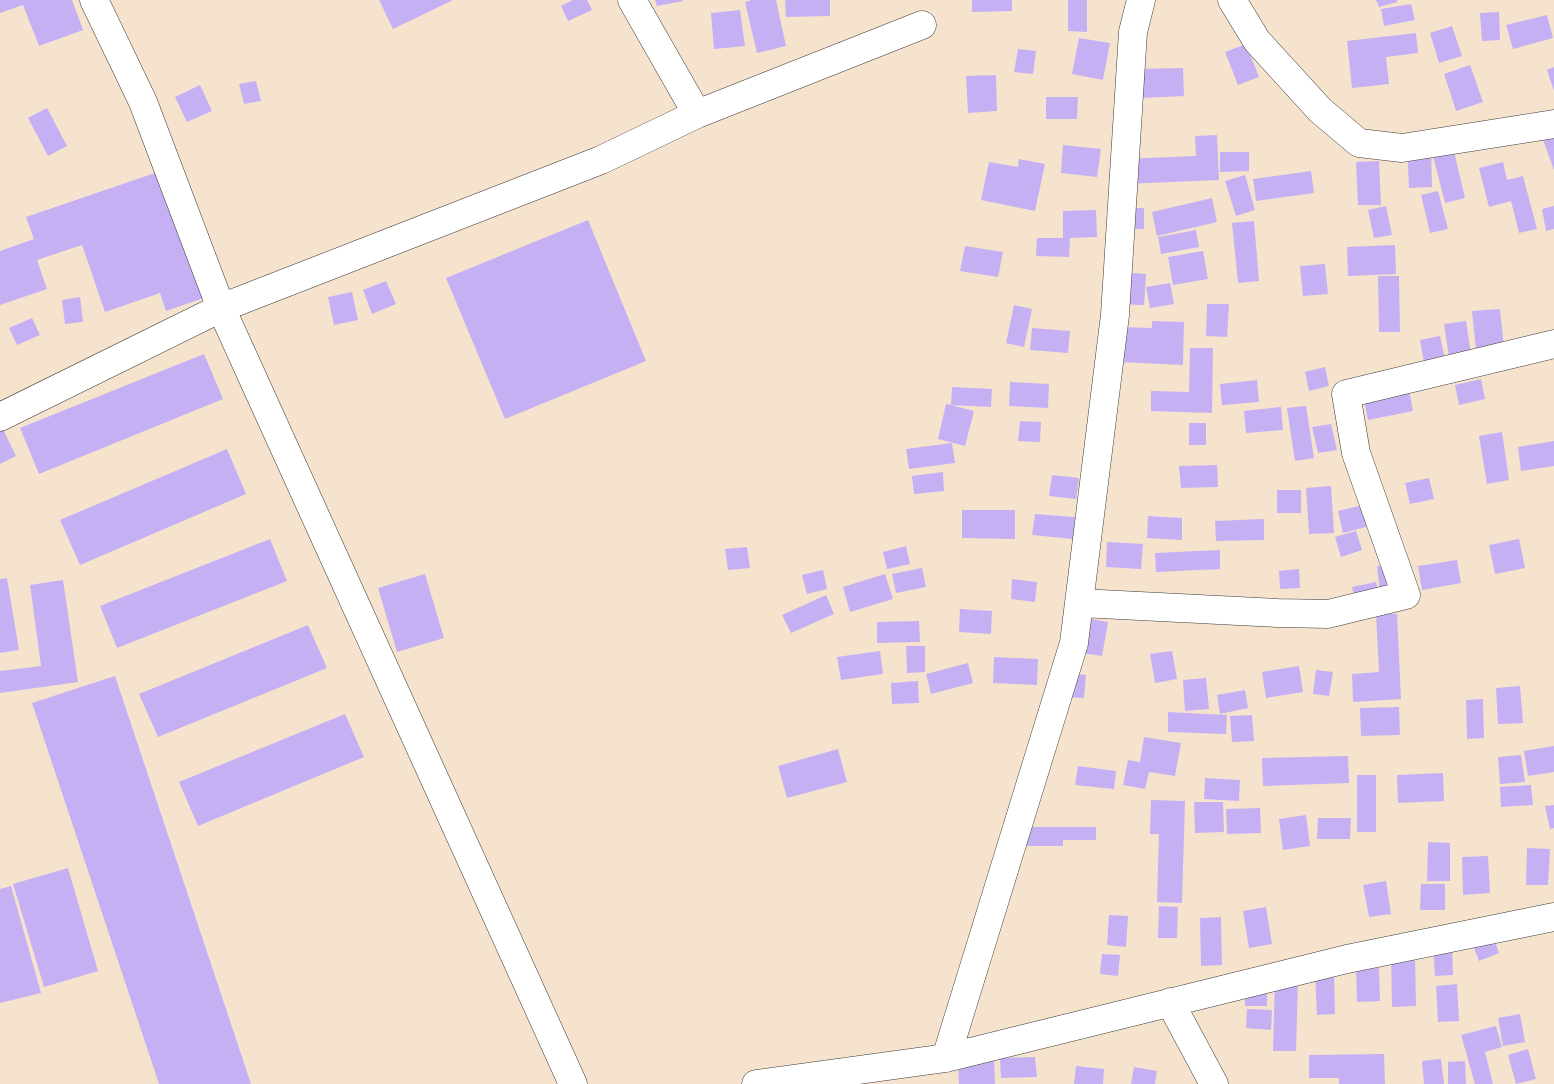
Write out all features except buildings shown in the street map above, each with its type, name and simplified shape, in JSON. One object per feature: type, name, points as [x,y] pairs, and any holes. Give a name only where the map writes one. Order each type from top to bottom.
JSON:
[{"type":"street","points":[[94,0],[143,102],[221,308],[573,1084]]},
{"type":"street","points":[[632,0],[697,114]]},
{"type":"street","points":[[946,1058],[1074,643],[1115,315],[1132,32],[1141,0]]},
{"type":"street","points":[[1232,0],[1257,40],[1320,110],[1358,143],[1402,148],[1554,124]]},
{"type":"street","points":[[0,416],[221,308],[601,160],[697,114],[922,25]]},
{"type":"street","points":[[1080,603],[1328,614],[1406,595],[1356,453],[1346,394],[1554,344]]},
{"type":"street","points":[[756,1084],[946,1058],[1347,959],[1554,917]]},
{"type":"street","points":[[1170,1002],[1214,1084]]}]
